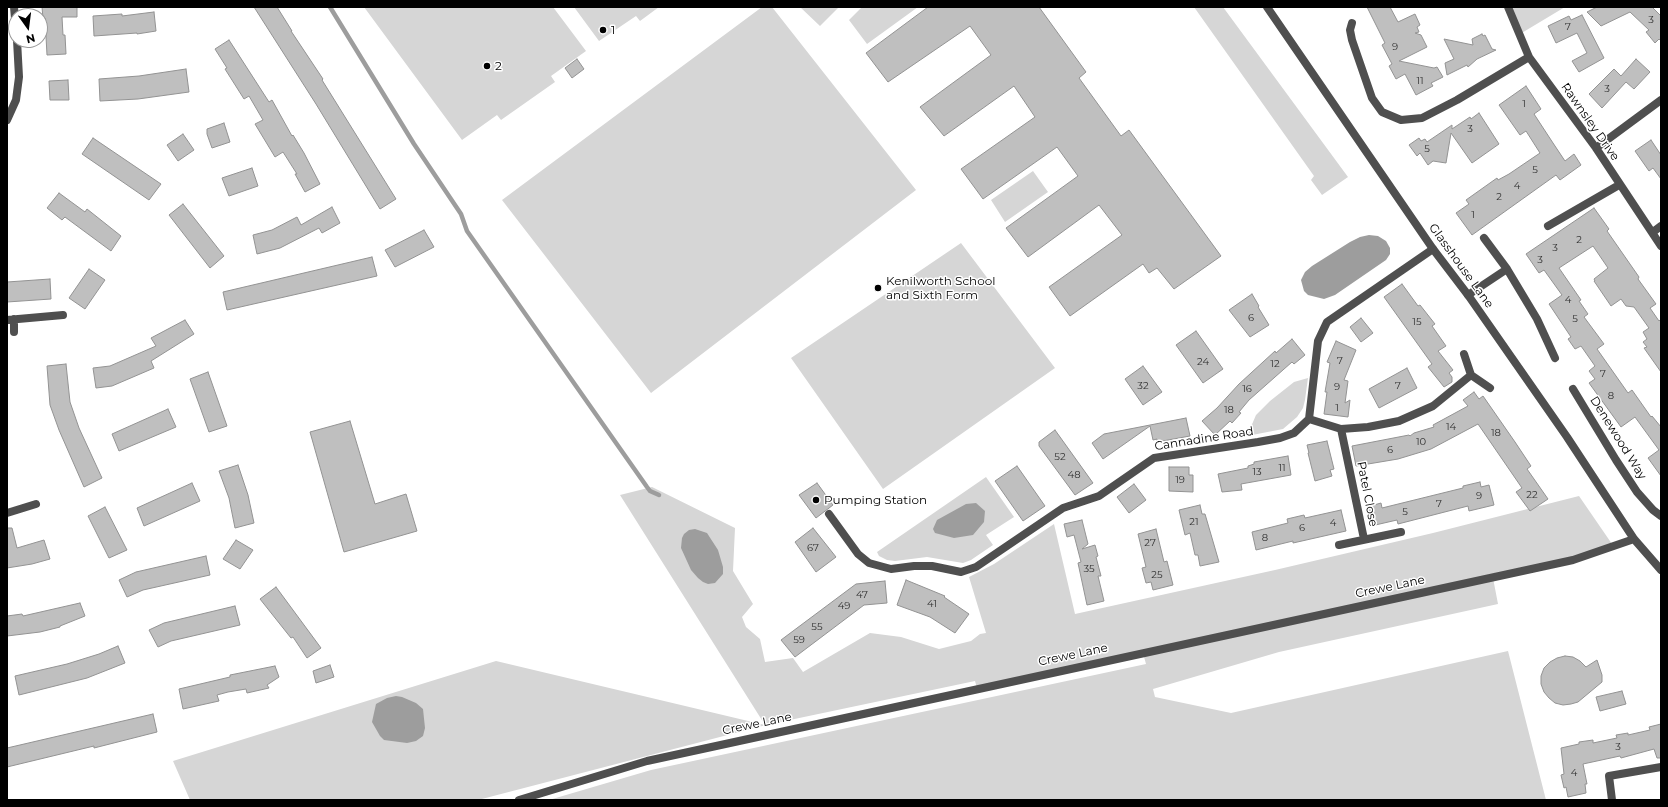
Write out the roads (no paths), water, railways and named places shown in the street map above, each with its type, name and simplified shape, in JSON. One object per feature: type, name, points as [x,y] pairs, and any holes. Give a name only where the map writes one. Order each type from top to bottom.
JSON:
[{"type":"street","name":"Glasshouse Lane","points":[[1267,7],[1433,249],[1468,295],[1567,437],[1634,539],[1661,570]]},
{"type":"street","name":"Rawnsley Drive","points":[[1508,7],[1529,56],[1596,148],[1619,185],[1653,232],[1661,246]]},
{"type":"street","points":[[1352,23],[1350,30],[1352,40],[1372,98],[1382,112],[1401,120],[1422,118],[1456,100],[1529,56]]},
{"type":"street","points":[[7,120],[16,100],[19,77],[17,48]]},
{"type":"street","points":[[1596,148],[1661,100]]},
{"type":"street","points":[[1548,226],[1619,185]]},
{"type":"street","points":[[1653,232],[1661,226]]},
{"type":"street","points":[[1484,238],[1507,269],[1537,319],[1555,358]]},
{"type":"street","points":[[1433,249],[1327,322],[1318,340],[1309,419],[1342,429],[1368,427],[1399,421],[1433,406],[1471,375]]},
{"type":"street","points":[[1468,295],[1507,269]]},
{"type":"street","points":[[14,332],[10,319],[63,315]]},
{"type":"street","points":[[1464,354],[1471,375],[1490,388]]},
{"type":"street","name":"Denewood Way","points":[[1573,388],[1629,479],[1650,506],[1661,516]]},
{"type":"street","name":"Cannadine Road","points":[[830,514],[858,554],[869,563],[891,569],[914,566],[932,566],[961,572],[976,567],[1063,508],[1100,496],[1154,458],[1280,438],[1294,433],[1309,419]]},
{"type":"street","name":"Patel Close","points":[[1339,545],[1364,539],[1342,429]]},
{"type":"street","points":[[7,513],[36,504]]},
{"type":"street","points":[[1364,539],[1401,532]]},
{"type":"street","name":"Crewe Lane","points":[[519,800],[648,761],[1572,560],[1634,539]]},
{"type":"street","points":[[1612,800],[1609,776],[1661,767]]},
{"type":"waterway","points":[[330,7],[414,144],[461,214],[467,231],[647,487],[650,491],[659,495]]},
{"type":"place","name":"1","points":[[603,30]]},
{"type":"place","name":"2","points":[[487,66]]},
{"type":"place","name":"Kenilworth School and Sixth Form","points":[[878,288]]},
{"type":"place","name":"Pumping Station","points":[[816,500]]}]
